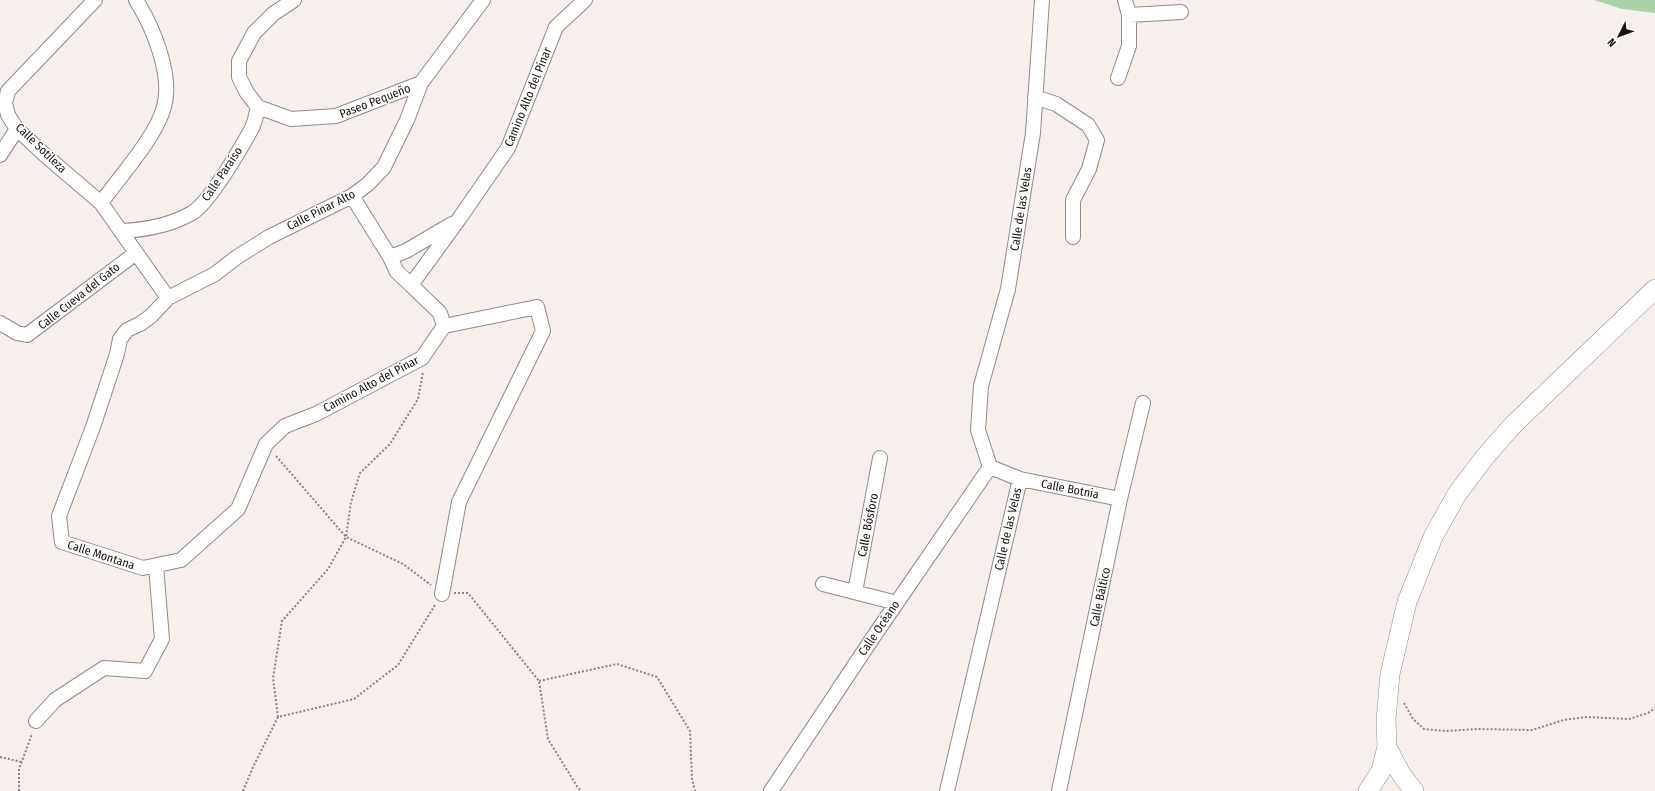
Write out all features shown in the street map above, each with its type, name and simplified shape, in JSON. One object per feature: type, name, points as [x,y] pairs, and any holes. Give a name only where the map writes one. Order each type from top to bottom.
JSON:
[{"type":"main road","points":[[1368,791],[1381,771],[1387,747],[1386,720],[1390,674],[1407,602],[1433,537],[1457,494],[1484,458],[1513,425],[1655,289]]},
{"type":"main road","points":[[1387,747],[1401,774],[1414,791]]},
{"type":"street","name":"Calle Sotileza","points":[[95,0],[8,91],[5,103],[8,115],[17,129],[101,203],[168,298]]},
{"type":"street","points":[[101,203],[153,133],[165,106],[167,75],[159,48],[136,0]]},
{"type":"street","points":[[273,14],[279,0]]},
{"type":"street","points":[[258,108],[247,93],[239,77],[239,60],[254,33],[273,14],[294,0]]},
{"type":"street","name":"Calle Pinar Alto","points":[[168,298],[215,274],[237,257],[269,237],[352,196],[368,184],[384,167],[407,120],[421,83],[483,0]]},
{"type":"street","name":"Camino Alto del Pinar","points":[[411,285],[508,148],[556,27],[585,0]]},
{"type":"street","name":"Calle de las Velas","points":[[947,791],[1020,479],[990,467],[978,430],[981,386],[1008,289],[1033,133],[1042,0]]},
{"type":"street","points":[[1118,78],[1129,46],[1129,15],[1125,0]]},
{"type":"street","points":[[1129,15],[1181,12]]},
{"type":"street","name":"Paseo Pequeño","points":[[258,108],[291,119],[336,116],[421,83]]},
{"type":"street","points":[[1035,97],[1056,104],[1088,125],[1097,140],[1089,169],[1073,200],[1073,237]]},
{"type":"street","name":"Calle Paraíso","points":[[121,231],[145,230],[174,222],[193,212],[210,195],[227,169],[252,127],[258,108]]},
{"type":"street","points":[[0,155],[17,129]]},
{"type":"street","points":[[352,196],[390,257],[397,272],[440,313],[444,326],[537,307],[543,331],[459,502],[442,594]]},
{"type":"street","points":[[390,257],[406,251],[459,219]]},
{"type":"street","name":"Calle Cueva del Gato","points":[[0,322],[17,333],[27,335],[136,253]]},
{"type":"street","name":"Calle Montana","points":[[156,566],[143,568],[62,542],[59,516],[93,428],[117,354],[120,339],[127,330],[140,324],[151,316],[168,298]]},
{"type":"street","name":"Camino Alto del Pinar","points":[[156,566],[181,560],[238,509],[266,444],[285,426],[316,414],[422,358],[444,326]]},
{"type":"street","name":"Calle Báltico","points":[[1059,791],[1120,499],[1143,403]]},
{"type":"street","name":"Calle Bósforo","points":[[855,592],[880,458]]},
{"type":"street","name":"Calle Océano","points":[[771,791],[896,603],[990,467]]},
{"type":"street","name":"Calle Botnia","points":[[1020,479],[1120,499]]},
{"type":"street","points":[[36,721],[55,700],[104,668],[145,670],[162,639],[156,566]]},
{"type":"street","points":[[822,584],[896,603]]},
{"type":"path","points":[[244,791],[253,767],[278,717],[273,678],[282,621],[328,569],[346,537],[351,502],[360,473],[390,444],[418,399],[422,374],[425,367]]},
{"type":"path","points":[[278,717],[354,699],[398,665],[442,594]]},
{"type":"path","points":[[539,681],[617,664],[657,677],[690,731],[692,779],[695,791]]},
{"type":"path","points":[[1389,684],[1398,693],[1413,719],[1424,729],[1445,731],[1477,729],[1532,730],[1564,720],[1586,717],[1629,719],[1648,713],[1655,708]]},
{"type":"path","points":[[19,791],[19,769],[36,721]]},
{"type":"path","points":[[0,757],[22,762]]},
{"type":"green space","points":[[1594,0],[1655,0],[1655,13],[1622,9]]}]
